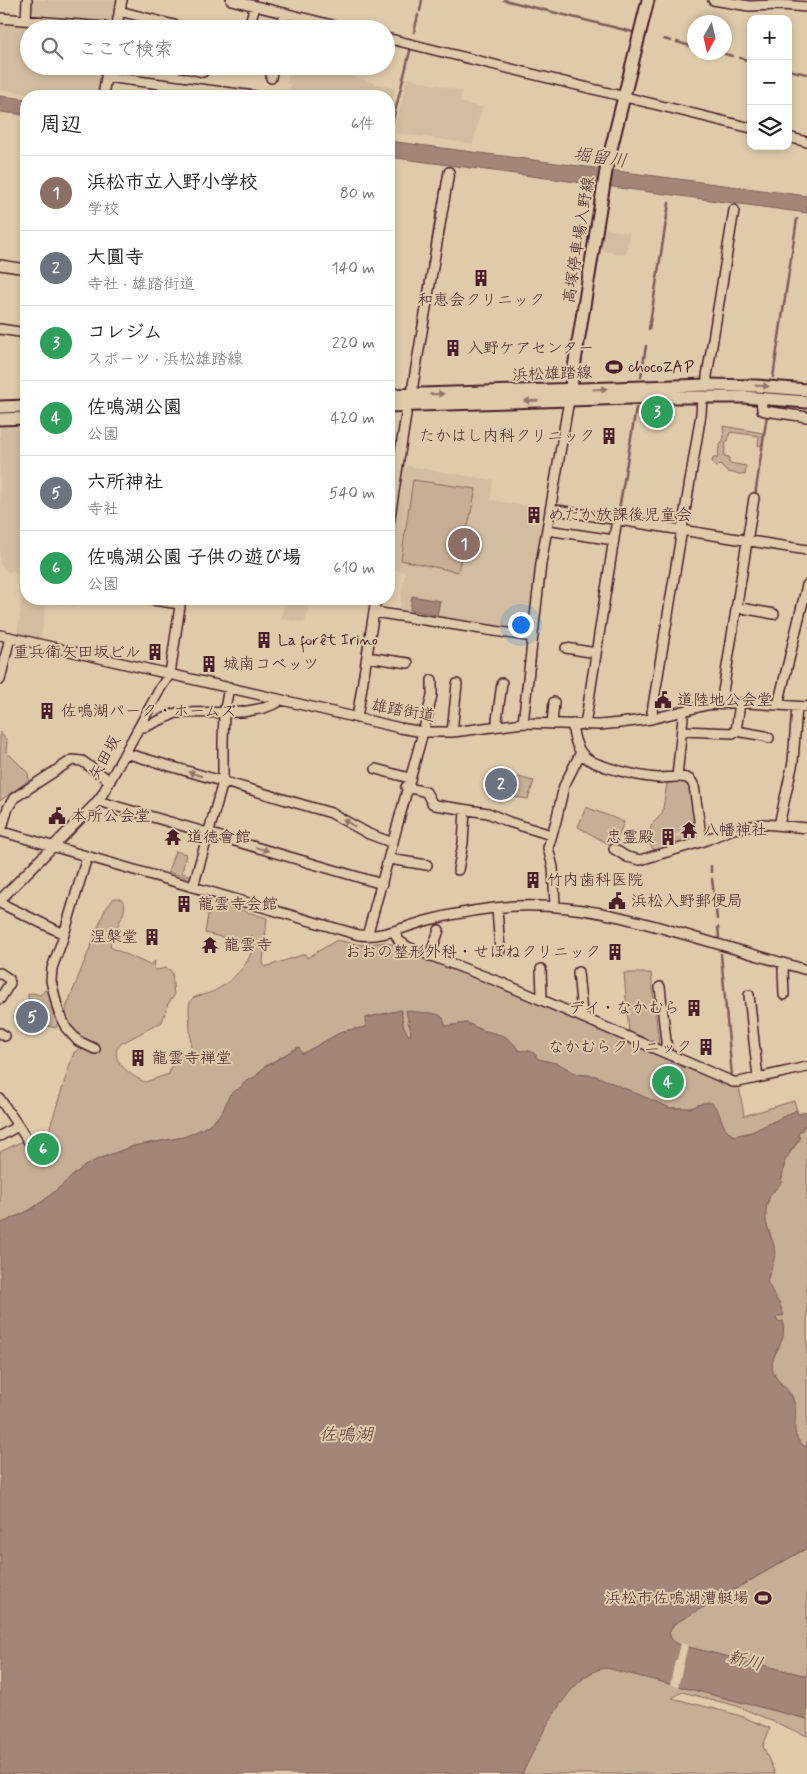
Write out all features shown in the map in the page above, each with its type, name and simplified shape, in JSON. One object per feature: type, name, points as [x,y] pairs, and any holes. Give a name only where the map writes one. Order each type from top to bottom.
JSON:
[{"type":"main road","name":"高塚停車場入野線","points":[[570,395],[607,165],[648,0]]},
{"type":"main road","name":"浜松雄踏線","points":[[395,406],[708,385],[762,386],[807,390]]},
{"type":"main road","name":"浜松雄踏線","points":[[395,395],[761,398],[807,402]]},
{"type":"main road","points":[[0,407],[20,406]]},
{"type":"main road","points":[[0,419],[20,418]]},
{"type":"street","points":[[0,18],[26,20],[27,0]]},
{"type":"street","points":[[118,20],[122,0]]},
{"type":"street","points":[[231,0],[285,13],[304,20]]},
{"type":"street","points":[[713,0],[749,6],[782,4],[807,7]]},
{"type":"street","points":[[250,20],[254,6]]},
{"type":"street","points":[[119,12],[152,20]]},
{"type":"street","points":[[283,20],[285,13]]},
{"type":"street","points":[[395,40],[747,127]]},
{"type":"street","points":[[200,89],[203,75]]},
{"type":"street","points":[[104,90],[106,77],[214,90]]},
{"type":"street","points":[[792,138],[807,142]]},
{"type":"street","points":[[413,395],[413,385],[449,172]]},
{"type":"street","points":[[708,385],[707,376],[734,210]]},
{"type":"street","points":[[0,265],[20,268]]},
{"type":"street","points":[[0,329],[20,332]]},
{"type":"street","points":[[523,723],[539,577],[570,395]]},
{"type":"street","points":[[654,718],[652,712],[702,397]]},
{"type":"street","points":[[761,398],[762,410],[807,417]]},
{"type":"street","points":[[395,479],[406,405]]},
{"type":"street","points":[[720,704],[754,498]]},
{"type":"street","points":[[550,509],[807,550]]},
{"type":"street","points":[[585,725],[617,520]]},
{"type":"street","points":[[547,530],[614,540]]},
{"type":"street","points":[[778,705],[803,616],[807,585]]},
{"type":"street","points":[[170,674],[180,605]]},
{"type":"street","points":[[357,718],[375,605]]},
{"type":"street","points":[[736,607],[774,614]]},
{"type":"street","points":[[374,612],[533,637]]},
{"type":"street","name":"雄踏街道","points":[[0,635],[422,732],[452,732],[523,723],[620,724],[720,704],[740,703],[807,708]]},
{"type":"street","points":[[0,680],[10,637]]},
{"type":"street","points":[[566,648],[596,652]]},
{"type":"street","points":[[367,657],[408,663]]},
{"type":"street","name":"矢田坂","points":[[0,901],[98,801],[170,674]]},
{"type":"street","points":[[367,936],[394,843],[408,782],[432,696],[432,680]]},
{"type":"street","points":[[498,726],[497,720],[502,683]]},
{"type":"street","points":[[452,732],[457,684]]},
{"type":"street","points":[[193,887],[223,782],[224,714],[229,687]]},
{"type":"street","points":[[140,724],[145,727],[176,713],[224,714],[264,708],[277,703],[278,699]]},
{"type":"street","points":[[552,724],[554,702]]},
{"type":"street","points":[[736,731],[740,703]]},
{"type":"street","points":[[780,825],[793,762],[797,707]]},
{"type":"street","points":[[677,777],[684,717],[682,711]]},
{"type":"street","points":[[572,724],[572,732],[581,752],[587,759],[624,772],[658,778],[688,778],[692,781],[702,841]]},
{"type":"street","points":[[682,730],[719,733],[733,733],[736,731],[769,738]]},
{"type":"street","points":[[555,906],[553,867],[548,853],[551,835],[564,786],[581,752]]},
{"type":"street","points":[[125,753],[335,815],[369,834],[394,843]]},
{"type":"street","points":[[110,781],[82,761],[72,760],[14,798],[8,808],[0,831],[352,934],[367,936],[394,931],[440,917],[497,908],[555,906],[592,910],[618,916],[807,970]]},
{"type":"street","points":[[376,769],[408,782],[426,792],[435,805],[488,813],[509,822],[551,835]]},
{"type":"street","points":[[98,801],[382,884]]},
{"type":"street","points":[[458,870],[465,810]]},
{"type":"street","points":[[614,849],[627,857],[640,860],[733,830],[764,824],[807,828]]},
{"type":"street","points":[[88,856],[52,968],[52,988],[58,1010],[66,1028],[78,1041],[94,1049]]},
{"type":"street","points":[[389,859],[427,865]]},
{"type":"street","points":[[0,901],[64,934]]},
{"type":"street","points":[[497,908],[500,951]]},
{"type":"street","points":[[430,956],[439,930]]},
{"type":"street","points":[[394,931],[399,942],[403,945],[541,999],[733,1082],[807,1067]]},
{"type":"street","points":[[784,995],[783,970],[785,964]]},
{"type":"street","points":[[541,969],[541,999]]},
{"type":"street","points":[[578,972],[581,1016]]},
{"type":"street","points":[[0,973],[9,979],[10,983],[0,999]]},
{"type":"street","points":[[660,986],[666,1053]]},
{"type":"street","points":[[749,995],[758,1078]]},
{"type":"street","points":[[0,1099],[29,1142]]},
{"type":"street","points":[[0,1136],[18,1126]]},
{"type":"shaded area","points":[[31,0],[119,0],[115,20],[66,20],[30,17]]},
{"type":"shaded area","points":[[0,20],[20,22],[20,75],[104,75],[101,90],[20,90],[20,92],[0,90]]},
{"type":"shaded area","points":[[288,75],[347,75],[395,89],[289,90],[290,84],[287,84]]},
{"type":"shaded area","points":[[407,78],[462,91],[460,102],[482,107],[473,144],[395,133]]},
{"type":"shaded area","points":[[602,228],[630,233],[626,255],[598,250]]},
{"type":"shaded area","points":[[20,426],[20,578],[13,570],[9,573],[0,564],[0,427]]},
{"type":"shaded area","points":[[723,426],[763,433],[760,446],[758,445],[759,436],[730,432],[728,441],[726,441],[724,456],[729,457],[729,463],[746,466],[745,475],[728,472],[720,464],[717,467],[712,463],[713,458],[718,458],[719,447],[724,438]]},
{"type":"shaded area","points":[[400,465],[493,480],[490,500],[543,508],[540,523],[543,524],[534,577],[528,634],[399,613],[405,572],[395,570],[395,498]]},
{"type":"shaded area","points":[[413,480],[476,489],[458,572],[401,560]]},
{"type":"shaded area","points":[[21,605],[46,605],[41,640],[17,634]]},
{"type":"shaded area","points":[[284,605],[308,605],[305,622],[281,619]]},
{"type":"shaded area","points":[[0,732],[7,741],[6,751],[28,773],[29,780],[0,801]]},
{"type":"shaded area","points":[[515,777],[534,781],[528,799],[514,797]]},
{"type":"shaded area","points":[[677,780],[690,782],[697,838],[695,841],[660,852],[653,849],[650,845],[650,831],[652,824],[662,814],[667,784]]},
{"type":"shaded area","points":[[586,807],[624,822],[614,847],[578,827]]},
{"type":"shaded area","points":[[175,851],[186,854],[182,873],[191,876],[191,879],[168,872]]},
{"type":"shaded area","points":[[114,898],[120,899],[124,902],[125,906],[112,937],[110,947],[150,965],[155,961],[154,969],[166,968],[172,973],[174,996],[168,1004],[162,1022],[122,1043],[117,1048],[116,1054],[122,1066],[133,1076],[145,1082],[169,1074],[173,1059],[191,1050],[189,1009],[192,999],[212,992],[227,983],[242,969],[251,952],[253,944],[252,935],[241,942],[205,933],[209,908],[214,909],[217,903],[267,918],[263,963],[265,967],[305,954],[307,958],[337,940],[361,945],[385,942],[501,985],[739,1086],[744,1116],[794,1101],[797,1110],[752,1132],[734,1136],[725,1127],[716,1108],[708,1102],[690,1108],[670,1108],[596,1076],[577,1074],[559,1064],[538,1059],[534,1053],[519,1051],[514,1044],[467,1023],[446,1026],[421,1013],[413,1013],[407,1021],[411,1029],[411,1035],[408,1035],[403,1025],[401,1010],[365,1018],[366,1027],[343,1031],[302,1054],[298,1047],[264,1067],[255,1077],[246,1081],[240,1088],[230,1094],[223,1111],[214,1121],[202,1129],[184,1137],[133,1146],[98,1159],[83,1167],[30,1210],[0,1224],[0,1152],[25,1140],[26,1143],[47,1137],[56,1138],[50,1132],[50,1127],[72,1058],[74,1053],[81,1047],[67,1020],[66,1008],[105,910]]},
{"type":"shaded area","points":[[624,973],[651,973],[659,1045],[629,1032]]},
{"type":"shaded area","points":[[45,990],[49,992],[58,1022],[56,1028],[39,1024],[39,1011],[29,1003],[28,994],[40,995]]},
{"type":"shaded area","points":[[807,1126],[807,1447],[797,1438],[795,1432],[793,1398],[775,1376],[772,1366],[783,1331],[783,1321],[778,1322],[776,1318],[783,1316],[767,1282],[774,1246],[765,1213],[770,1195],[781,1183],[785,1160],[800,1139],[798,1135],[802,1127]]},
{"type":"shaded area","name":"浜松市佐鳴湖漕艇場","points":[[807,1548],[807,1676],[680,1645],[672,1641],[669,1633],[674,1624]]},
{"type":"shaded area","points":[[599,1668],[607,1668],[807,1719],[807,1736],[737,1706],[682,1692],[672,1698],[738,1715],[770,1728],[763,1746],[775,1774],[522,1774],[553,1714],[563,1700],[586,1676]]},
{"type":"water","points":[[0,96],[20,98],[20,114],[0,112]]},
{"type":"water","points":[[395,142],[807,196],[807,213],[395,158]]},
{"type":"water","points":[[412,596],[440,601],[437,615],[410,610]]},
{"type":"water","name":"佐鳴湖","points":[[401,1010],[403,1025],[408,1035],[411,1035],[411,1032],[406,1010],[436,1014],[443,1018],[446,1026],[467,1023],[479,1029],[505,1036],[519,1051],[530,1051],[538,1059],[559,1064],[577,1074],[596,1076],[670,1108],[690,1108],[703,1103],[712,1103],[723,1125],[734,1136],[752,1132],[797,1110],[798,1114],[807,1111],[807,1126],[802,1127],[803,1130],[798,1135],[800,1138],[785,1160],[781,1183],[770,1195],[766,1205],[766,1222],[774,1246],[775,1256],[767,1282],[784,1315],[776,1318],[778,1322],[783,1321],[783,1337],[773,1358],[773,1372],[775,1377],[791,1395],[796,1412],[796,1434],[801,1444],[807,1447],[807,1548],[674,1624],[669,1633],[672,1640],[680,1645],[807,1676],[807,1719],[607,1668],[593,1672],[580,1681],[568,1695],[556,1710],[522,1774],[0,1774],[0,1224],[30,1210],[83,1167],[98,1159],[134,1146],[184,1137],[202,1129],[214,1121],[223,1111],[230,1094],[240,1088],[246,1081],[255,1077],[264,1067],[299,1047],[302,1054],[343,1031],[366,1027],[365,1018]]},
{"type":"pier","points":[[681,1643],[688,1645],[678,1687],[670,1685]]},
{"type":"waterway","points":[[420,11],[422,0]]},
{"type":"waterway","points":[[504,0],[633,32]]},
{"type":"waterway","points":[[414,32],[418,15]]},
{"type":"waterway","points":[[664,39],[671,41]]},
{"type":"waterway","points":[[677,42],[687,45]]},
{"type":"waterway","points":[[395,112],[411,47]]},
{"type":"waterway","points":[[740,58],[747,60]]},
{"type":"waterway","points":[[792,71],[807,74]]},
{"type":"waterway","points":[[439,203],[444,173]]},
{"type":"waterway","points":[[649,329],[669,203]]},
{"type":"waterway","points":[[431,250],[437,210]]},
{"type":"waterway","points":[[773,377],[797,219]]},
{"type":"waterway","points":[[428,265],[430,256]]},
{"type":"waterway","points":[[424,291],[427,275]]},
{"type":"waterway","points":[[421,310],[422,301]]},
{"type":"waterway","points":[[418,328],[419,319]]},
{"type":"waterway","points":[[641,377],[646,346]]},
{"type":"waterway","points":[[618,516],[636,408]]},
{"type":"waterway","points":[[755,496],[767,415]]},
{"type":"waterway","points":[[711,866],[711,872]]},
{"type":"waterway","points":[[712,879],[717,919]]},
{"type":"waterway","points":[[718,927],[719,937]]},
{"type":"waterway","points":[[721,954],[732,1076]]},
{"type":"place","name":"和恵会クリニック","points":[[481,278]]},
{"type":"place","name":"入野ケアセンター","points":[[453,348]]},
{"type":"place","name":"chocoZAP","points":[[614,367]]},
{"type":"place","name":"コレジム","points":[[657,412]]},
{"type":"place","name":"たかはし内科クリニック","points":[[609,436]]},
{"type":"place","name":"めだか放課後児童会","points":[[534,515]]},
{"type":"place","name":"浜松市立入野小学校","points":[[464,544]]},
{"type":"place","name":"La forêt Irino","points":[[264,640]]},
{"type":"place","name":"重兵衛矢田坂ビル","points":[[155,652]]},
{"type":"place","name":"城南コベッツ","points":[[209,664]]},
{"type":"place","name":"道陸地公会堂","points":[[663,700]]},
{"type":"place","name":"佐鳴湖パーク・ホームズ","points":[[47,711]]},
{"type":"place","name":"大圓寺","points":[[501,784]]},
{"type":"place","name":"本所公会堂","points":[[57,816]]},
{"type":"place","name":"八幡神社","points":[[689,830]]},
{"type":"place","name":"道徳會館","points":[[173,837]]},
{"type":"place","name":"忠霊殿","points":[[668,837]]},
{"type":"place","name":"竹内歯科医院","points":[[533,880]]},
{"type":"place","name":"浜松入野郵便局","points":[[617,901]]},
{"type":"place","name":"龍雲寺会館","points":[[184,904]]},
{"type":"place","name":"涅槃堂","points":[[152,937]]},
{"type":"place","name":"龍雲寺","points":[[210,945]]},
{"type":"place","name":"おおの整形外科・せぼねクリニック","points":[[615,952]]},
{"type":"place","name":"デイ・なかむら","points":[[694,1008]]},
{"type":"place","name":"六所神社","points":[[32,1017]]},
{"type":"place","name":"なかむらクリニック","points":[[706,1047]]},
{"type":"place","name":"龍雲寺禅堂","points":[[138,1058]]},
{"type":"place","name":"佐鳴湖公園","points":[[668,1082]]},
{"type":"place","name":"佐鳴湖公園 子供の遊び場","points":[[43,1149]]},
{"type":"place","name":"浜松市佐鳴湖漕艇場","points":[[763,1598]]},
{"type":"water label","name":"堀留川","points":[[600,158]]},
{"type":"water label","name":"新川","points":[[745,1661]]}]
